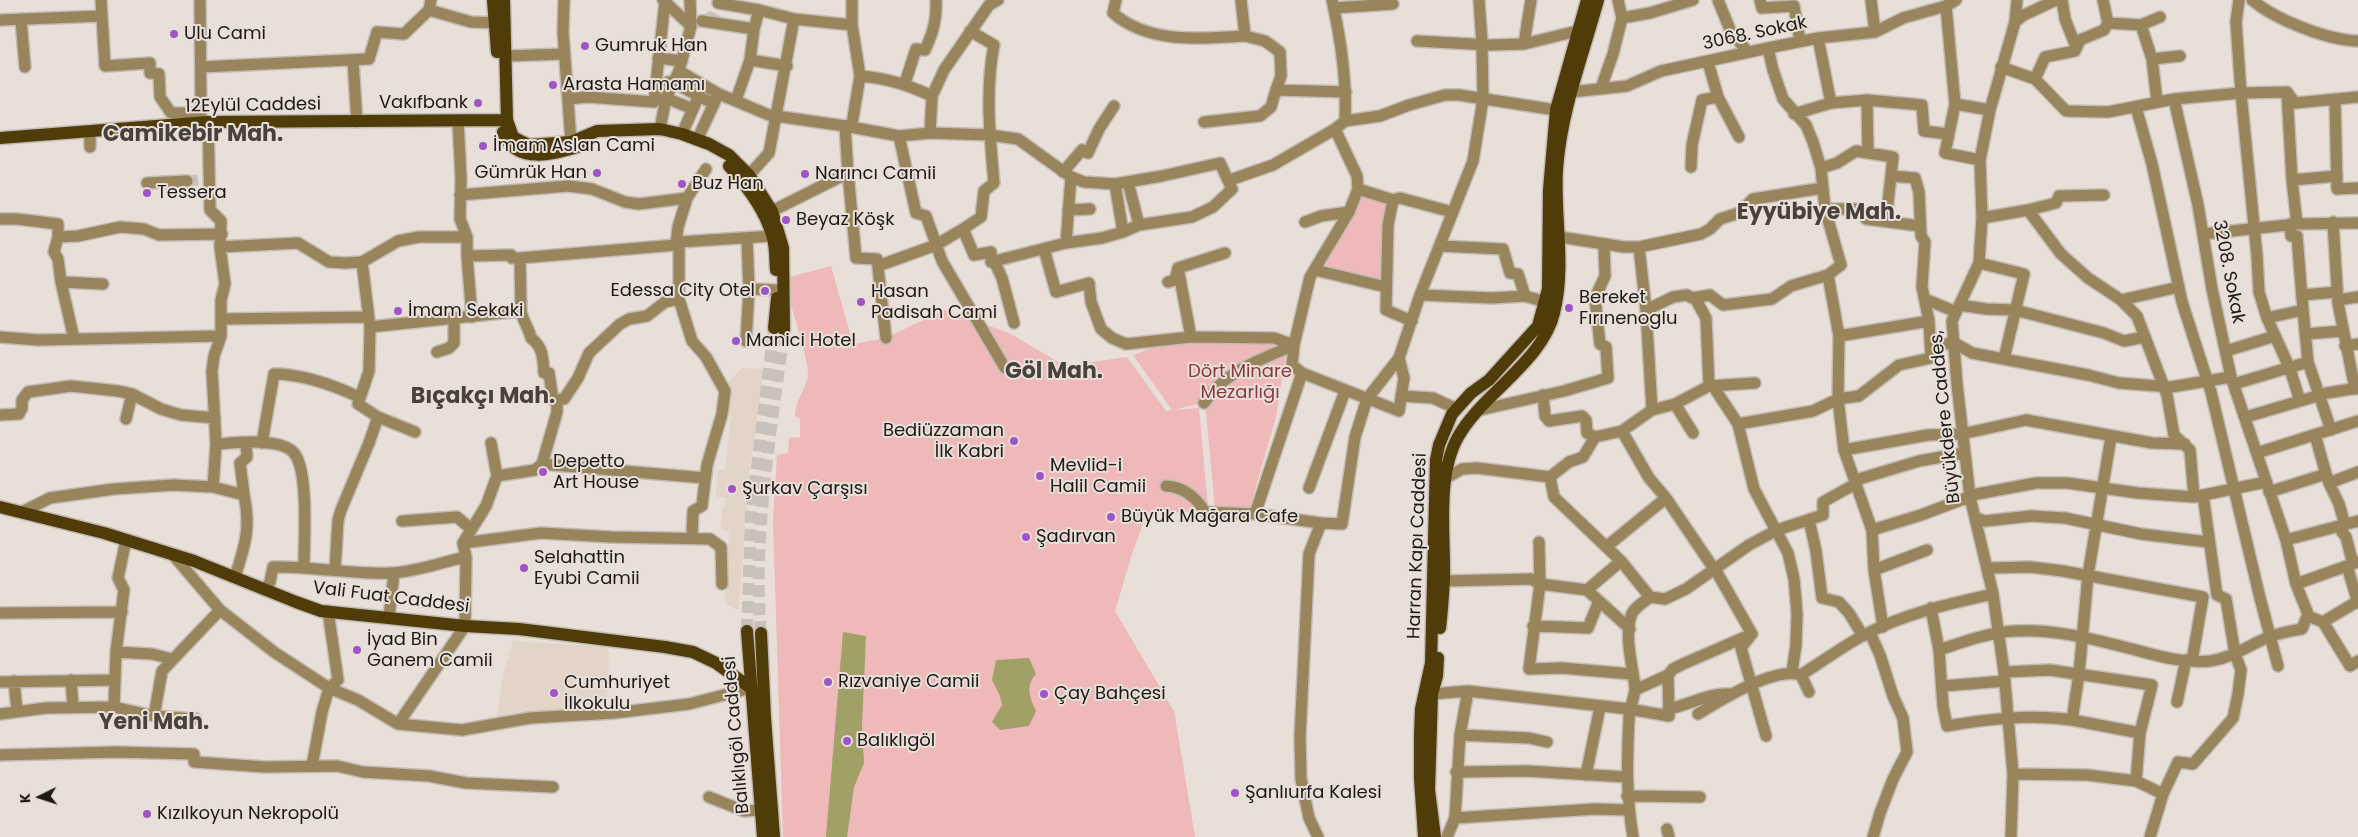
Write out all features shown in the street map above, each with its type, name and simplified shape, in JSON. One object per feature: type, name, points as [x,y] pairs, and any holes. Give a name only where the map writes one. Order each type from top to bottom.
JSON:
[{"type":"main road","points":[[493,0],[500,22],[506,56],[504,120],[503,133],[512,148],[528,155],[560,153],[599,139],[653,136],[674,138],[698,147],[724,161],[742,180],[762,213],[772,236],[778,290],[779,329],[783,248],[772,211],[749,175],[729,156],[682,134],[660,129],[597,131],[571,142],[524,144],[510,132],[504,120],[500,22],[504,0]]},
{"type":"main road","name":"Harran Kapı Caddesi","points":[[1424,837],[1420,778],[1420,735],[1421,709],[1431,663],[1436,460],[1439,445],[1452,414],[1471,393],[1489,380],[1538,326],[1546,302],[1549,265],[1548,190],[1556,110],[1587,0]]},
{"type":"main road","name":"Harran Kapı Caddesi","points":[[1435,837],[1429,790],[1432,694],[1437,676],[1444,581],[1446,478],[1450,456],[1458,436],[1525,363],[1543,338],[1554,314],[1559,276],[1560,237],[1557,170],[1571,92],[1598,0]]},
{"type":"main road","name":"12Eylül Caddesi","points":[[0,138],[203,120],[357,122],[504,120]]},
{"type":"main road","name":"Vali Fuat Caddesi","points":[[0,507],[126,540],[216,568],[296,602],[328,611],[622,640],[693,652],[716,663],[751,688]]},
{"type":"main road","name":"Balıklıgöl Caddesi","points":[[746,631],[762,837]]},
{"type":"main road","name":"Balıklıgöl Caddesi","points":[[761,633],[774,837]]},
{"type":"street","points":[[101,0],[105,66],[150,63],[150,73],[159,74],[160,97],[171,113],[203,120]]},
{"type":"street","points":[[200,0],[203,120],[198,180],[210,210],[221,221],[220,247],[225,284],[221,300],[221,336],[214,356],[212,371],[216,444],[213,487]]},
{"type":"street","points":[[564,0],[564,54],[571,142]]},
{"type":"street","points":[[664,0],[691,26]]},
{"type":"street","points":[[654,102],[664,0]]},
{"type":"street","points":[[660,129],[666,98],[680,66],[691,26],[690,0]]},
{"type":"street","points":[[845,126],[852,124],[860,76],[852,25],[852,0]]},
{"type":"street","points":[[905,83],[916,49],[925,50],[932,34],[937,17],[936,0]]},
{"type":"street","points":[[930,134],[932,96],[944,70],[989,6],[998,0]]},
{"type":"street","points":[[1116,0],[1114,13],[1126,24],[1154,34],[1195,40],[1246,36],[1265,41],[1280,52],[1281,76],[1270,107],[1260,116],[1204,122]]},
{"type":"street","points":[[1241,0],[1246,36]]},
{"type":"street","points":[[1166,486],[1178,487],[1198,500],[1205,512],[1255,514],[1321,524],[1342,524],[1355,438],[1367,399],[1399,358],[1420,295],[1473,161],[1483,99],[1479,0]]},
{"type":"street","points":[[1524,44],[1531,0]]},
{"type":"street","points":[[1601,88],[1613,54],[1622,18],[1618,0]]},
{"type":"street","points":[[1622,18],[1650,13],[1693,0]]},
{"type":"street","points":[[1718,0],[1731,32],[1748,52]]},
{"type":"street","points":[[1760,0],[1762,8],[1794,6],[1800,41]]},
{"type":"street","points":[[1871,0],[1875,32]]},
{"type":"street","name":"Büyükdere Caddes,","points":[[2011,837],[2013,774],[2010,718],[2000,633],[1993,594],[1970,497],[1962,434],[1952,321],[1979,263],[1982,218],[1980,160],[1990,110],[2015,22],[2017,0]]},
{"type":"street","points":[[2015,22],[2024,15],[2056,0]]},
{"type":"street","points":[[2062,0],[2065,19],[2076,48]]},
{"type":"street","points":[[2035,79],[2045,56],[2075,51],[2080,40],[2104,30],[2108,23],[2103,0]]},
{"type":"street","points":[[2239,0],[2236,22],[2258,292],[2267,318],[2290,369],[2300,401]]},
{"type":"street","points":[[2252,0],[2261,8],[2314,32],[2343,41],[2358,41]]},
{"type":"street","points":[[718,3],[759,10],[794,19],[852,25]]},
{"type":"street","points":[[1951,3],[1955,104],[1944,154],[1980,160]]},
{"type":"street","name":"3068. Sokak","points":[[1571,92],[1627,86],[1661,71],[1800,41],[1875,32],[1903,18],[1951,3]]},
{"type":"street","points":[[1345,121],[1346,92],[1333,4],[1393,4]]},
{"type":"street","points":[[201,68],[369,59],[377,32],[404,34],[430,5],[471,22],[500,22]]},
{"type":"street","points":[[736,100],[750,60],[754,29],[759,10]]},
{"type":"street","points":[[0,20],[102,16]]},
{"type":"street","points":[[2108,23],[2141,25],[2160,17]]},
{"type":"street","points":[[749,175],[769,153],[794,19]]},
{"type":"street","points":[[21,20],[24,67]]},
{"type":"street","points":[[702,20],[754,29]]},
{"type":"street","points":[[2141,25],[2152,59],[2157,101]]},
{"type":"street","points":[[1417,41],[1450,44],[1524,44],[1577,30]]},
{"type":"street","points":[[878,266],[936,246],[981,217],[984,191],[994,183],[990,135],[989,70],[994,45],[970,31]]},
{"type":"street","points":[[1818,38],[1831,103]]},
{"type":"street","points":[[1646,310],[1673,298],[1687,295],[1695,298],[1710,295],[1723,306],[1772,299],[1792,286],[1828,275],[1842,265],[1825,209],[1821,168],[1806,125],[1794,114],[1783,99],[1768,48]]},
{"type":"street","points":[[506,56],[564,54]]},
{"type":"street","points":[[2152,59],[2180,56]]},
{"type":"street","points":[[658,58],[680,66],[716,99]]},
{"type":"street","points":[[750,60],[786,66]]},
{"type":"street","points":[[353,61],[357,122]]},
{"type":"street","points":[[1708,62],[1718,97],[1739,137]]},
{"type":"street","points":[[2001,67],[2035,79],[2066,111],[2108,112],[2174,99],[2241,93],[2287,92]]},
{"type":"street","points":[[860,76],[884,78],[905,83],[932,96]]},
{"type":"street","points":[[656,82],[674,83],[699,95],[716,99],[736,100],[769,115],[802,122],[845,126],[899,136],[930,134],[990,135],[1018,139],[1067,175],[1084,182],[1114,184],[1220,163],[1230,180],[1232,189],[1207,211],[1179,219],[1138,225],[1123,232],[994,261]]},
{"type":"street","points":[[1276,90],[1346,92]]},
{"type":"street","points":[[2287,92],[2296,103],[2358,97]]},
{"type":"street","points":[[2287,92],[2294,224],[2291,236],[2297,236],[2308,362],[2331,430]]},
{"type":"street","points":[[682,134],[699,95]]},
{"type":"street","points":[[1230,180],[1273,165],[1335,130],[1345,121],[1380,116],[1409,105],[1446,96],[1459,95],[1556,110]]},
{"type":"street","points":[[1691,167],[1692,145],[1702,100],[1718,97]]},
{"type":"street","points":[[568,99],[587,98],[654,102],[666,98],[693,110]]},
{"type":"street","points":[[697,140],[716,99]]},
{"type":"street","name":"3208. Sokak","points":[[2174,99],[2203,234],[2212,289],[2233,380],[2286,540],[2296,584],[2308,616]]},
{"type":"street","points":[[2334,99],[2337,189],[2358,188]]},
{"type":"street","points":[[1794,114],[1831,103],[1866,100],[1922,105],[1924,131],[1948,134]]},
{"type":"street","points":[[1866,100],[1868,153]]},
{"type":"street","points":[[1955,104],[1990,110]]},
{"type":"street","points":[[1066,244],[1068,210],[1067,175],[1082,150],[1088,153],[1099,129],[1114,106]]},
{"type":"street","points":[[2136,107],[2152,164],[2179,287],[2207,381],[2278,666]]},
{"type":"street","points":[[458,121],[460,219],[467,237],[472,317]]},
{"type":"street","points":[[845,126],[856,258],[877,259],[886,338]]},
{"type":"street","points":[[1335,130],[1357,176],[1358,189],[1349,212],[1310,277],[1294,345],[1292,365],[1302,373],[1399,411],[1404,378],[1399,358]]},
{"type":"street","points":[[90,131],[90,147]]},
{"type":"street","points":[[899,136],[916,214],[926,216],[942,261],[1005,368]]},
{"type":"street","points":[[1821,168],[1837,163],[1856,151],[1893,157],[1886,222]]},
{"type":"street","points":[[692,537],[694,511],[702,506],[705,478],[722,414],[725,391],[706,357],[692,341],[679,299],[678,227],[687,198],[706,169]]},
{"type":"street","points":[[772,211],[848,173]]},
{"type":"street","points":[[1738,424],[1813,411],[1838,399],[1859,396],[1899,365],[1931,358],[1932,344],[1921,277],[1925,242],[1921,236],[1919,192],[1915,178],[1892,176]]},
{"type":"street","points":[[2292,180],[2336,176]]},
{"type":"street","points":[[147,183],[198,180]]},
{"type":"street","points":[[1128,182],[1138,225]]},
{"type":"street","points":[[1114,184],[1123,232]]},
{"type":"street","points":[[460,194],[568,186],[592,189],[626,202],[639,204],[687,198]]},
{"type":"street","points":[[1560,237],[1639,247],[1701,234],[1710,229],[1720,218],[1739,213],[1753,199],[1823,188]]},
{"type":"street","points":[[1358,189],[1393,200],[1400,198],[1452,212]]},
{"type":"street","points":[[1982,218],[2056,204],[2058,196],[2104,195]]},
{"type":"street","points":[[1393,200],[1388,225],[1386,310],[1412,321]]},
{"type":"street","points":[[1068,210],[1090,209]]},
{"type":"street","points":[[1825,209],[1858,209],[1866,219],[1920,226]]},
{"type":"street","points":[[2028,210],[2062,254],[2088,278],[2121,300],[2137,316],[2163,387],[2174,435],[2190,450],[2217,595]]},
{"type":"street","points":[[1305,222],[1321,216],[1349,212]]},
{"type":"street","points":[[0,219],[58,224],[58,237],[54,252],[58,259],[61,282],[74,339]]},
{"type":"street","points":[[2246,417],[2320,395],[2357,389],[2345,346],[2338,296],[2333,222]]},
{"type":"street","points":[[2203,234],[2294,224],[2358,223]]},
{"type":"street","points":[[58,237],[78,236],[120,227],[144,229],[159,235],[222,234]]},
{"type":"street","points":[[963,229],[974,255],[991,252],[991,262],[994,261],[1002,278],[1014,323]]},
{"type":"street","points":[[468,256],[511,255],[512,258],[520,258],[772,236]]},
{"type":"street","points":[[220,247],[298,243],[329,262],[362,262],[398,241],[419,237],[467,237]]},
{"type":"street","points":[[746,340],[749,289],[747,239]]},
{"type":"street","points":[[1480,410],[1608,378],[1606,347],[1600,344],[1595,298],[1605,276],[1604,244]]},
{"type":"street","points":[[1440,246],[1503,249],[1510,273],[1518,274],[1525,296]]},
{"type":"street","points":[[1639,247],[1646,310],[1652,410]]},
{"type":"street","points":[[1044,249],[1056,292],[1089,283],[1091,302],[1102,329],[1112,338],[1131,345],[1191,337],[1274,338],[1294,345]]},
{"type":"street","points":[[1178,268],[1225,253]]},
{"type":"street","points":[[520,258],[522,322],[543,354],[544,372],[549,373],[552,400],[564,399],[578,378],[588,353],[620,324],[629,319],[647,316],[666,302],[679,299]]},
{"type":"street","points":[[362,262],[369,322],[369,371],[358,404],[378,417],[415,432]]},
{"type":"street","points":[[1979,263],[2024,274],[2004,359]]},
{"type":"street","points":[[1178,268],[1191,337]]},
{"type":"street","points":[[1168,282],[1175,280],[1178,268]]},
{"type":"street","points":[[1315,270],[1386,287]]},
{"type":"street","points":[[1828,275],[1839,336],[1838,399],[1844,450],[1872,530],[1874,570],[1883,627]]},
{"type":"street","points":[[61,282],[103,284]]},
{"type":"street","points":[[2121,300],[2179,287]]},
{"type":"street","points":[[749,289],[778,290]]},
{"type":"street","points":[[1420,295],[1492,298],[1525,296],[1546,302]]},
{"type":"street","points":[[2302,295],[2358,297]]},
{"type":"street","points":[[1695,298],[1706,318],[1711,386],[1738,424],[1754,489],[1788,553],[1794,579],[1796,674],[1809,692]]},
{"type":"street","points":[[1925,298],[1958,308],[2015,310],[2104,333],[2124,341],[2145,337]]},
{"type":"street","points":[[2267,318],[2303,310]]},
{"type":"street","points":[[222,319],[369,322],[454,320],[521,311]]},
{"type":"street","points":[[437,352],[449,348],[454,343],[454,320]]},
{"type":"street","points":[[1839,336],[1929,321]]},
{"type":"street","points":[[2305,334],[2343,331]]},
{"type":"street","points":[[0,337],[38,340],[221,336]]},
{"type":"street","points":[[2226,351],[2275,336]]},
{"type":"street","points":[[1932,344],[1942,345],[1953,342],[1972,353],[2119,383],[2163,387],[2207,381],[2233,380],[2290,369],[2308,362]]},
{"type":"street","points":[[2345,346],[2358,344]]},
{"type":"street","points":[[1204,403],[1212,390],[1238,369],[1294,345]]},
{"type":"street","points":[[1255,514],[1302,373]]},
{"type":"street","points":[[262,443],[274,374],[289,374],[328,385],[360,397]]},
{"type":"street","points":[[1543,395],[1545,416],[1549,421],[1582,416],[1586,420],[1587,433],[1595,437],[1622,431],[1652,410],[1676,404],[1711,386],[1755,383]]},
{"type":"street","points":[[0,415],[19,414],[22,408],[22,400],[28,392],[71,386],[132,394],[161,409],[181,415],[215,418]]},
{"type":"street","points":[[1309,488],[1345,391]]},
{"type":"street","points":[[126,419],[132,394]]},
{"type":"street","points":[[1401,396],[1434,398],[1457,409]]},
{"type":"street","points":[[497,476],[535,470],[542,464],[557,412],[557,400]]},
{"type":"street","points":[[1676,404],[1693,433]]},
{"type":"street","points":[[335,570],[338,520],[378,417]]},
{"type":"street","points":[[1844,450],[1928,434],[1962,434],[2026,420],[2152,443],[2185,444]]},
{"type":"street","points":[[2257,454],[2358,421]]},
{"type":"street","points":[[1622,431],[1649,478],[1666,498],[1714,569],[1752,634]]},
{"type":"street","points":[[2072,720],[2079,674],[2088,575],[2098,525],[2102,487],[2111,436]]},
{"type":"street","points":[[2315,436],[2328,478],[2339,504],[2343,526],[2342,532],[2346,537],[2358,602],[2323,622]]},
{"type":"street","points":[[1446,478],[1462,469],[1478,468],[1550,477],[1569,462],[1583,457],[1595,437]]},
{"type":"street","points":[[235,577],[248,537],[247,511],[240,463],[247,457],[246,443]]},
{"type":"street","points":[[398,724],[465,626],[466,557],[463,543],[486,506],[497,476],[491,443]]},
{"type":"street","points":[[216,444],[275,444],[293,452],[302,469],[304,566]]},
{"type":"street","points":[[1550,477],[1554,497],[1621,561],[1650,597],[1665,599],[1686,589],[1749,545],[1777,530],[1823,515],[1822,502],[1857,483],[1859,479],[1919,461],[1964,453]]},
{"type":"street","points":[[542,464],[705,478]]},
{"type":"street","points":[[1872,530],[1977,494],[2036,483],[2067,482],[2138,493],[2199,496],[2235,489],[2268,487],[2358,472]]},
{"type":"street","points":[[22,512],[50,498],[114,489],[174,485],[213,487],[244,496]]},
{"type":"street","points":[[1606,547],[1666,498]]},
{"type":"street","points":[[1976,518],[1985,521],[2031,516],[2065,518],[2141,534],[2208,542]]},
{"type":"street","points":[[402,522],[457,517],[471,529]]},
{"type":"street","points":[[1809,520],[1816,551],[1822,598],[1839,602],[1866,634],[1880,655],[1893,696],[1904,718],[1907,752],[1893,779],[1873,837]]},
{"type":"street","points":[[2286,540],[2343,526],[2358,520]]},
{"type":"street","points":[[1318,837],[1309,818],[1301,779],[1300,737],[1309,554],[1321,524]]},
{"type":"street","points":[[463,543],[541,533],[710,539],[721,547],[722,584]]},
{"type":"street","points":[[114,707],[116,652],[124,590],[118,578],[126,540]]},
{"type":"street","points":[[1539,542],[1540,584],[1533,626],[1529,669],[1562,668],[1631,674]]},
{"type":"street","points":[[1874,570],[1927,550]]},
{"type":"street","points":[[173,555],[220,610],[274,652],[329,688],[358,700],[398,724],[422,728],[462,730],[530,718],[614,713],[689,704],[751,688]]},
{"type":"street","points":[[265,590],[270,582],[273,567],[304,566],[369,574],[394,573],[466,557]]},
{"type":"street","points":[[1587,590],[1621,561]]},
{"type":"street","points":[[2296,584],[2352,564]]},
{"type":"street","points":[[1988,568],[2030,567],[2088,575],[2203,597],[2213,598],[2217,595]]},
{"type":"street","points":[[390,617],[394,573]]},
{"type":"street","points":[[1444,581],[1532,578],[1540,584],[1587,590],[1630,628]]},
{"type":"street","points":[[1698,714],[1730,694],[1753,683],[1796,674],[1866,634],[1883,627],[1931,608],[1993,594]]},
{"type":"street","points":[[2150,837],[2163,794],[2178,762],[2193,764],[2232,718],[2241,670],[2235,654],[2226,600],[2217,595]]},
{"type":"street","points":[[1633,837],[1628,810],[1626,777],[1629,709],[1635,690],[1631,674],[1630,628],[1632,612],[1650,597]]},
{"type":"street","points":[[2177,702],[2189,660],[2203,597]]},
{"type":"street","points":[[1533,626],[1588,628],[1599,601]]},
{"type":"street","points":[[1931,608],[1939,650],[1943,706],[1947,726],[2010,718],[2042,717],[2072,720],[2140,733]]},
{"type":"street","points":[[154,716],[162,671],[220,610]]},
{"type":"street","points":[[312,766],[322,712],[329,688],[338,680],[328,611]]},
{"type":"street","points":[[0,613],[122,612]]},
{"type":"street","points":[[1939,650],[2000,633],[2016,631],[2054,632],[2082,637],[2159,657],[2210,661],[2235,654],[2270,637],[2302,629],[2308,616],[2323,622],[2354,663],[2358,676]]},
{"type":"street","points":[[1635,690],[1668,675],[1673,669],[1683,664],[1752,634]]},
{"type":"street","points":[[1752,634],[1741,648],[1753,683],[1766,736]]},
{"type":"street","points":[[116,652],[152,654],[172,659]]},
{"type":"street","points":[[1943,686],[2050,670],[2152,686],[2140,733],[2136,781]]},
{"type":"street","points":[[1432,694],[1468,691],[1629,709],[1669,716],[1668,675]]},
{"type":"street","points":[[71,680],[73,706]]},
{"type":"street","points":[[0,682],[115,680]]},
{"type":"street","points":[[14,681],[17,711]]},
{"type":"street","points":[[1447,837],[1455,818],[1456,772],[1468,691]]},
{"type":"street","points":[[1668,709],[1688,705],[1718,694],[1730,694]]},
{"type":"street","points":[[0,714],[73,706],[114,707],[154,716],[196,719]]},
{"type":"street","points":[[1586,775],[1600,707]]},
{"type":"street","points":[[1460,735],[1529,738],[1547,742]]},
{"type":"street","points":[[0,755],[116,752],[194,754],[194,762],[265,767],[337,766],[363,772],[429,776],[466,783],[553,787]]},
{"type":"street","points":[[1456,772],[1527,771],[1626,777]]},
{"type":"street","points":[[2013,774],[2087,775],[2136,781],[2163,794]]},
{"type":"street","points":[[1627,796],[1700,797]]},
{"type":"street","points":[[709,797],[744,811],[761,810]]},
{"type":"street","points":[[1455,818],[1595,809],[1628,810]]},
{"type":"shaded area","name":"Şurkav Çarşısı","points":[[742,368],[764,370],[748,480],[739,610],[728,606],[725,596],[729,531],[721,530],[722,508],[725,506],[725,497],[716,497],[718,470],[725,470],[731,415],[727,412],[723,387]]},
{"type":"shaded area","name":"Balıklıgöl","points":[[843,632],[866,636],[862,726],[864,763],[854,787],[847,837],[826,837]]},
{"type":"shaded area","name":"Cumhuriyet İlkokulu","points":[[513,641],[609,647],[607,711],[497,718],[503,675]]},
{"type":"shaded area","points":[[1029,658],[1036,674],[1031,683],[1030,697],[1036,711],[1029,726],[1000,730],[992,722],[1002,705],[992,680],[996,660]]},
{"type":"green space","points":[[1362,195],[1388,202],[1384,284],[1321,270]]},
{"type":"green space","name":"Dört Minare Mezarlığı","points":[[831,266],[853,344],[886,338],[944,310],[1009,333],[1065,366],[1127,357],[1166,411],[1172,410],[1133,355],[1160,345],[1273,342],[1286,353],[1276,417],[1250,507],[1215,508],[1205,402],[1173,410],[1199,408],[1208,508],[1189,512],[1147,513],[1131,557],[1115,611],[1174,711],[1195,837],[783,837],[773,521],[777,455],[788,453],[789,438],[800,437],[800,419],[795,416],[808,376],[808,368],[783,279]]},
{"type":"tunnel","points":[[691,26],[713,16],[720,0]]},
{"type":"tunnel","points":[[187,181],[198,180]]},
{"type":"tunnel","points":[[747,631],[751,515],[774,328]]},
{"type":"tunnel","points":[[761,633],[759,596],[761,520],[784,330]]},
{"type":"place","name":"Ulu Cami","points":[[174,34]]},
{"type":"place","name":"Gumruk Han","points":[[585,46]]},
{"type":"place","name":"Arasta Hamamı","points":[[553,85]]},
{"type":"place","name":"Vakıfbank","points":[[478,103]]},
{"type":"place","name":"İmam Aslan Cami","points":[[483,146]]},
{"type":"place","name":"Gümrük Han","points":[[597,173]]},
{"type":"place","name":"Narıncı Camii","points":[[805,174]]},
{"type":"place","name":"Buz Han","points":[[682,184]]},
{"type":"place","name":"Tessera","points":[[147,193]]},
{"type":"place","name":"Beyaz Köşk","points":[[786,220]]},
{"type":"place","name":"Edessa City Otel","points":[[765,291]]},
{"type":"place","name":"Hasan Padisah Cami","points":[[861,302]]},
{"type":"place","name":"Bereket Fırınenoglu","points":[[1569,308]]},
{"type":"place","name":"İmam Sekaki","points":[[398,311]]},
{"type":"place","name":"Manici Hotel","points":[[736,341]]},
{"type":"place","name":"Bediüzzaman İlk Kabri","points":[[1014,441]]},
{"type":"place","name":"Depetto Art House","points":[[543,472]]},
{"type":"place","name":"Mevlid-i Halil Camii","points":[[1040,476]]},
{"type":"place","name":"Şurkav Çarşısı","points":[[732,489]]},
{"type":"place","name":"Büyük Mağara Cafe","points":[[1111,517]]},
{"type":"place","name":"Şadırvan","points":[[1026,537]]},
{"type":"place","name":"Selahattin Eyubi Camii","points":[[524,568]]},
{"type":"place","name":"İyad Bin Ganem Camii","points":[[357,650]]},
{"type":"place","name":"Rızvaniye Camii","points":[[828,682]]},
{"type":"place","name":"Cumhuriyet İlkokulu","points":[[554,693]]},
{"type":"place","name":"Çay Bahçesi","points":[[1044,694]]},
{"type":"place","name":"Balıklıgöl","points":[[847,741]]},
{"type":"place","name":"Şanlıurfa Kalesi","points":[[1235,793]]},
{"type":"place","name":"Kızılkoyun Nekropolü","points":[[147,814]]},
{"type":"district","name":"Camikebir Mah.","points":[[193,135]]},
{"type":"district","name":"Eyyübiye Mah.","points":[[1819,213]]},
{"type":"district","name":"Göl Mah.","points":[[1054,372]]},
{"type":"district","name":"Bıçakçı Mah.","points":[[483,397]]},
{"type":"district","name":"Yeni Mah.","points":[[154,723]]}]
